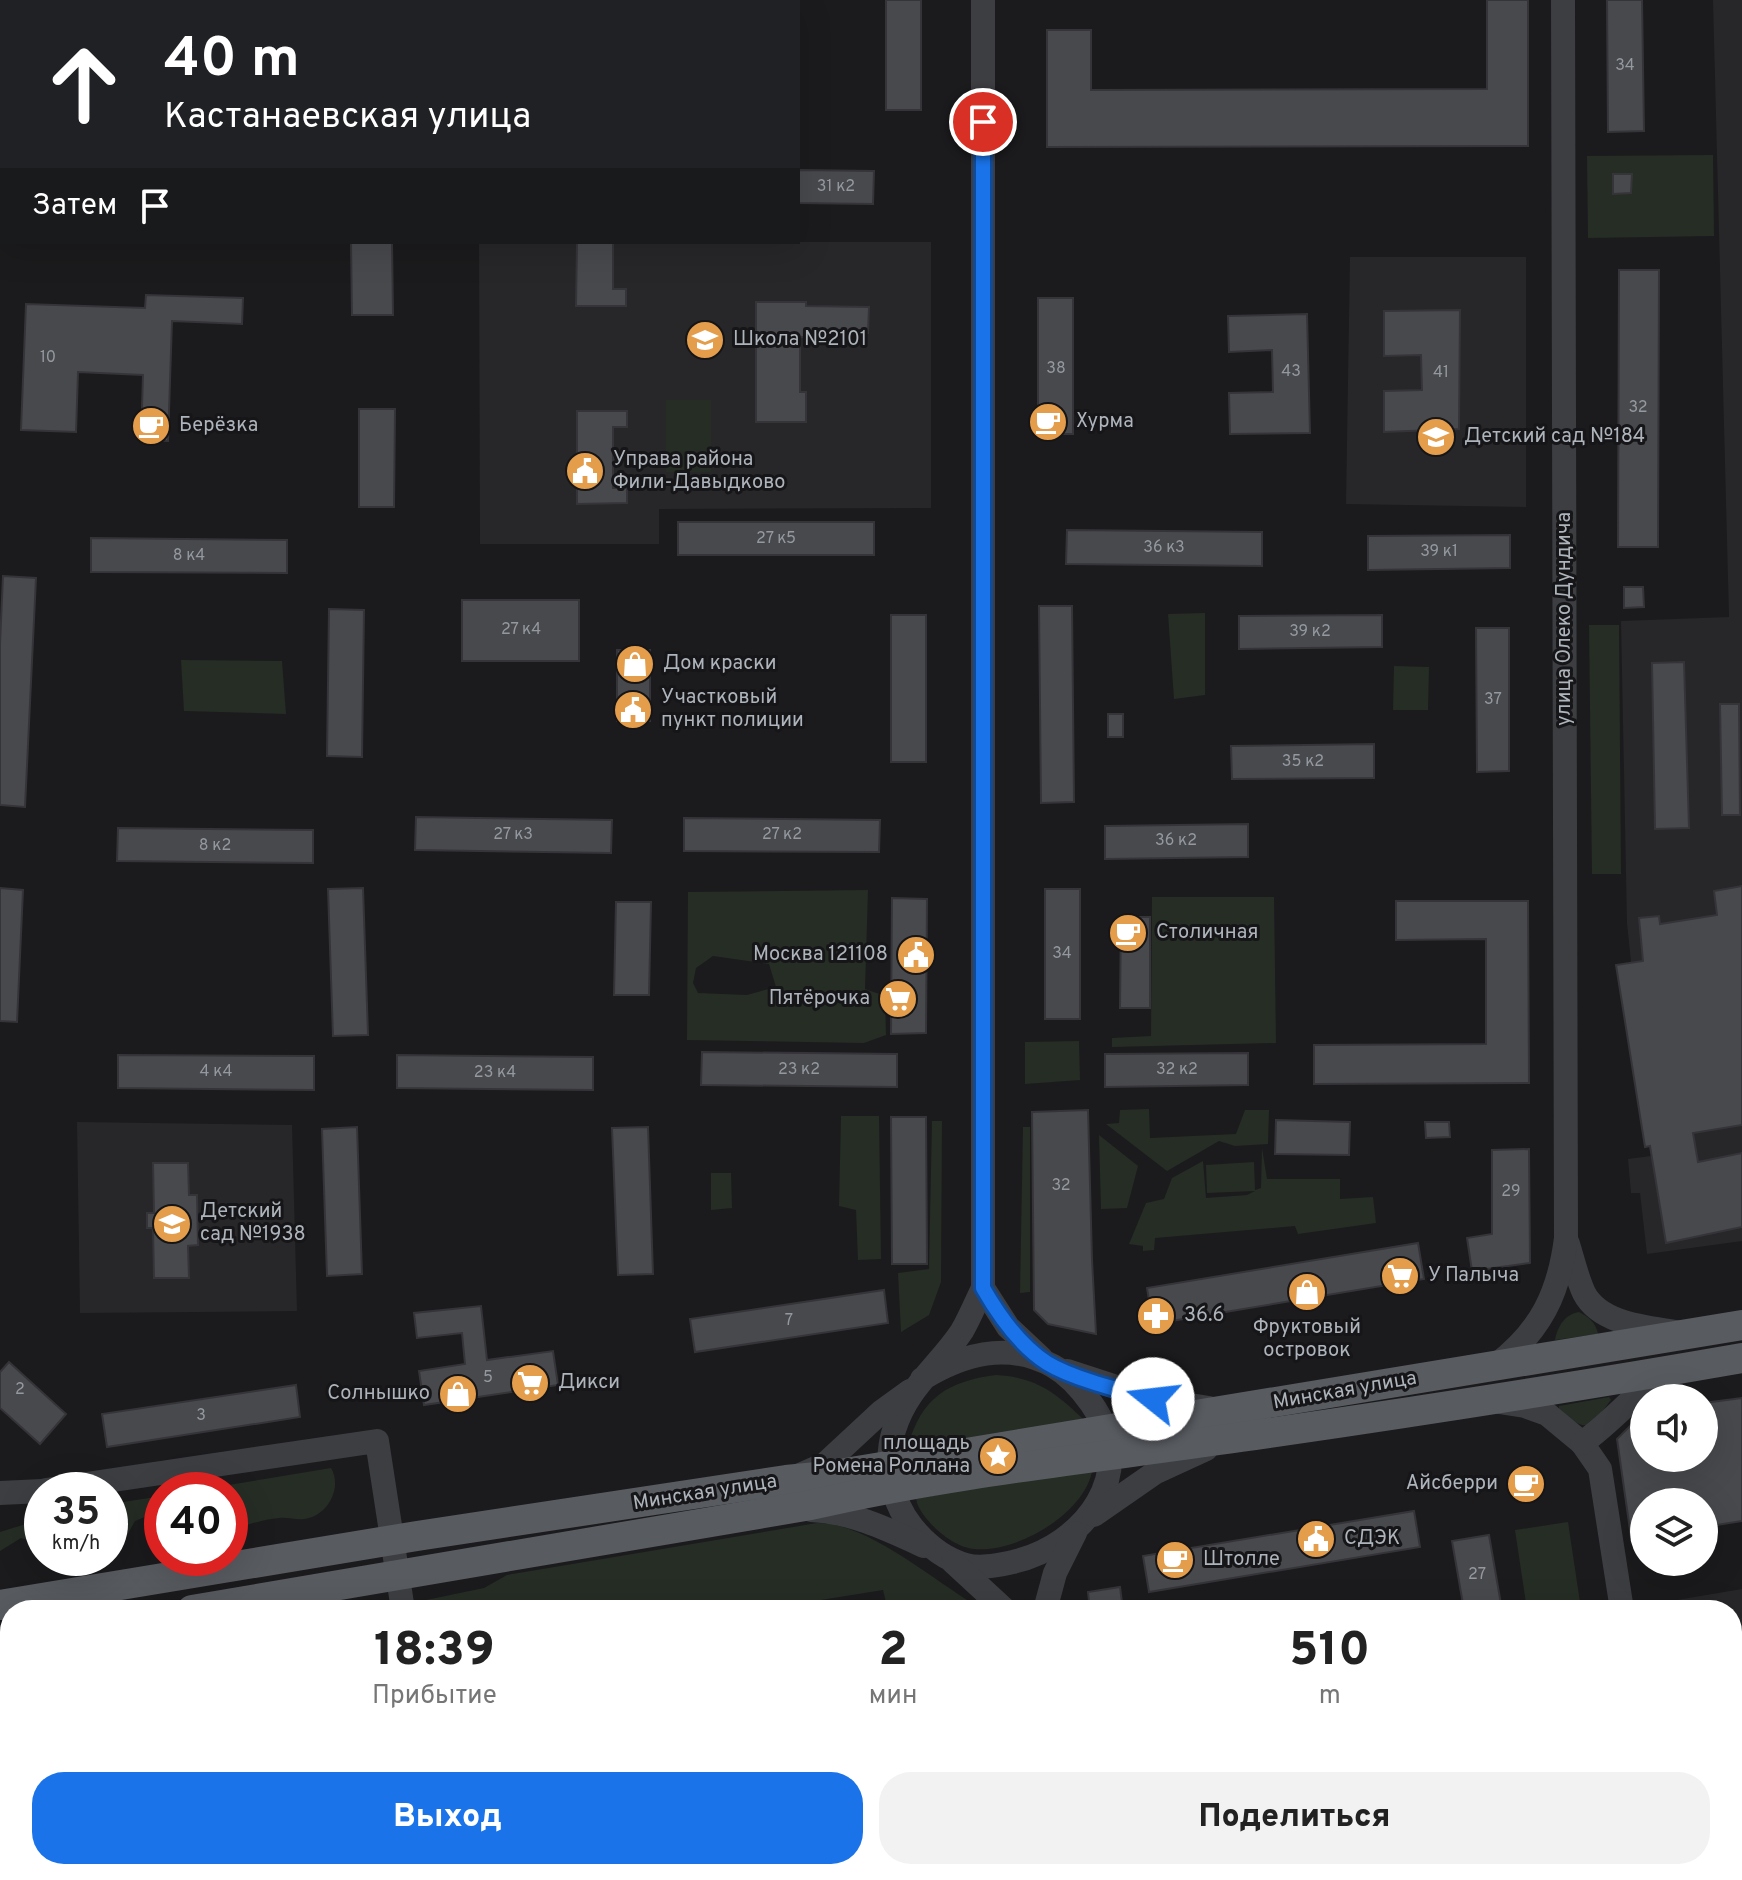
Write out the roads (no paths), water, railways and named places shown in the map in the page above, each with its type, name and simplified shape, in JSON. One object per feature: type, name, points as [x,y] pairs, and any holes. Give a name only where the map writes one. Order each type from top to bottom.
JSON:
[{"type":"main road","name":"Минская улица","points":[[1236,1424],[1496,1365],[1742,1325]]},
{"type":"main road","name":"Минская улица","points":[[253,1600],[398,1576],[788,1494],[891,1476],[1236,1424],[1481,1399],[1742,1358]]},
{"type":"main road","name":"Минская улица","points":[[30,1600],[392,1540],[788,1494]]},
{"type":"street","points":[[983,0],[983,1288],[961,1332],[918,1383],[894,1430],[891,1476],[907,1520],[920,1537],[994,1600]]},
{"type":"street","name":"улица Олеко Дундича","points":[[1496,1365],[1516,1350],[1539,1322],[1561,1272],[1566,1238],[1563,0]]},
{"type":"street","name":"улица Олеко Дундича","points":[[1566,1238],[1585,1296],[1603,1313],[1623,1321],[1688,1334]]},
{"type":"street","points":[[983,1288],[1008,1327],[1081,1389],[1101,1417],[1108,1442],[1109,1473],[1103,1492],[1055,1573],[1048,1600]]},
{"type":"street","points":[[979,1353],[1016,1353],[1236,1424],[1156,1472],[1061,1542],[1034,1556],[1002,1564],[966,1565],[868,1522],[788,1494],[918,1383],[952,1362],[979,1353]]},
{"type":"street","points":[[1582,1443],[1664,1371]]},
{"type":"street","points":[[1481,1399],[1525,1406],[1547,1414],[1582,1443],[1600,1469],[1620,1600]]},
{"type":"street","points":[[128,1478],[377,1441],[402,1600]]},
{"type":"street","points":[[0,1493],[24,1493]]},
{"type":"place","name":"Школа №2101","points":[[705,340]]},
{"type":"place","name":"Хурма","points":[[1048,422]]},
{"type":"place","name":"Берёзка","points":[[151,426]]},
{"type":"place","name":"Детский сад №184","points":[[1436,437]]},
{"type":"place","name":"Управа района Фили-Давыдково","points":[[585,471]]},
{"type":"place","name":"Дом краски","points":[[635,664]]},
{"type":"place","name":"Участковый пункт полиции","points":[[633,710]]},
{"type":"place","name":"Столичная","points":[[1128,933]]},
{"type":"place","name":"Москва 121108","points":[[916,955]]},
{"type":"place","name":"Пятёрочка","points":[[898,999]]},
{"type":"place","name":"Детский сад №1938","points":[[172,1224]]},
{"type":"place","name":"У Палыча","points":[[1400,1276]]},
{"type":"place","name":"Фруктовый островок","points":[[1307,1292]]},
{"type":"place","name":"36.6","points":[[1156,1316]]},
{"type":"place","name":"Дикси","points":[[530,1383]]},
{"type":"place","name":"Солнышко","points":[[458,1394]]},
{"type":"place","name":"площадь Ромена Роллана","points":[[998,1456]]},
{"type":"place","name":"Айсберри","points":[[1526,1484]]},
{"type":"place","name":"СДЭК","points":[[1316,1539]]},
{"type":"place","name":"Штолле","points":[[1175,1560]]}]
